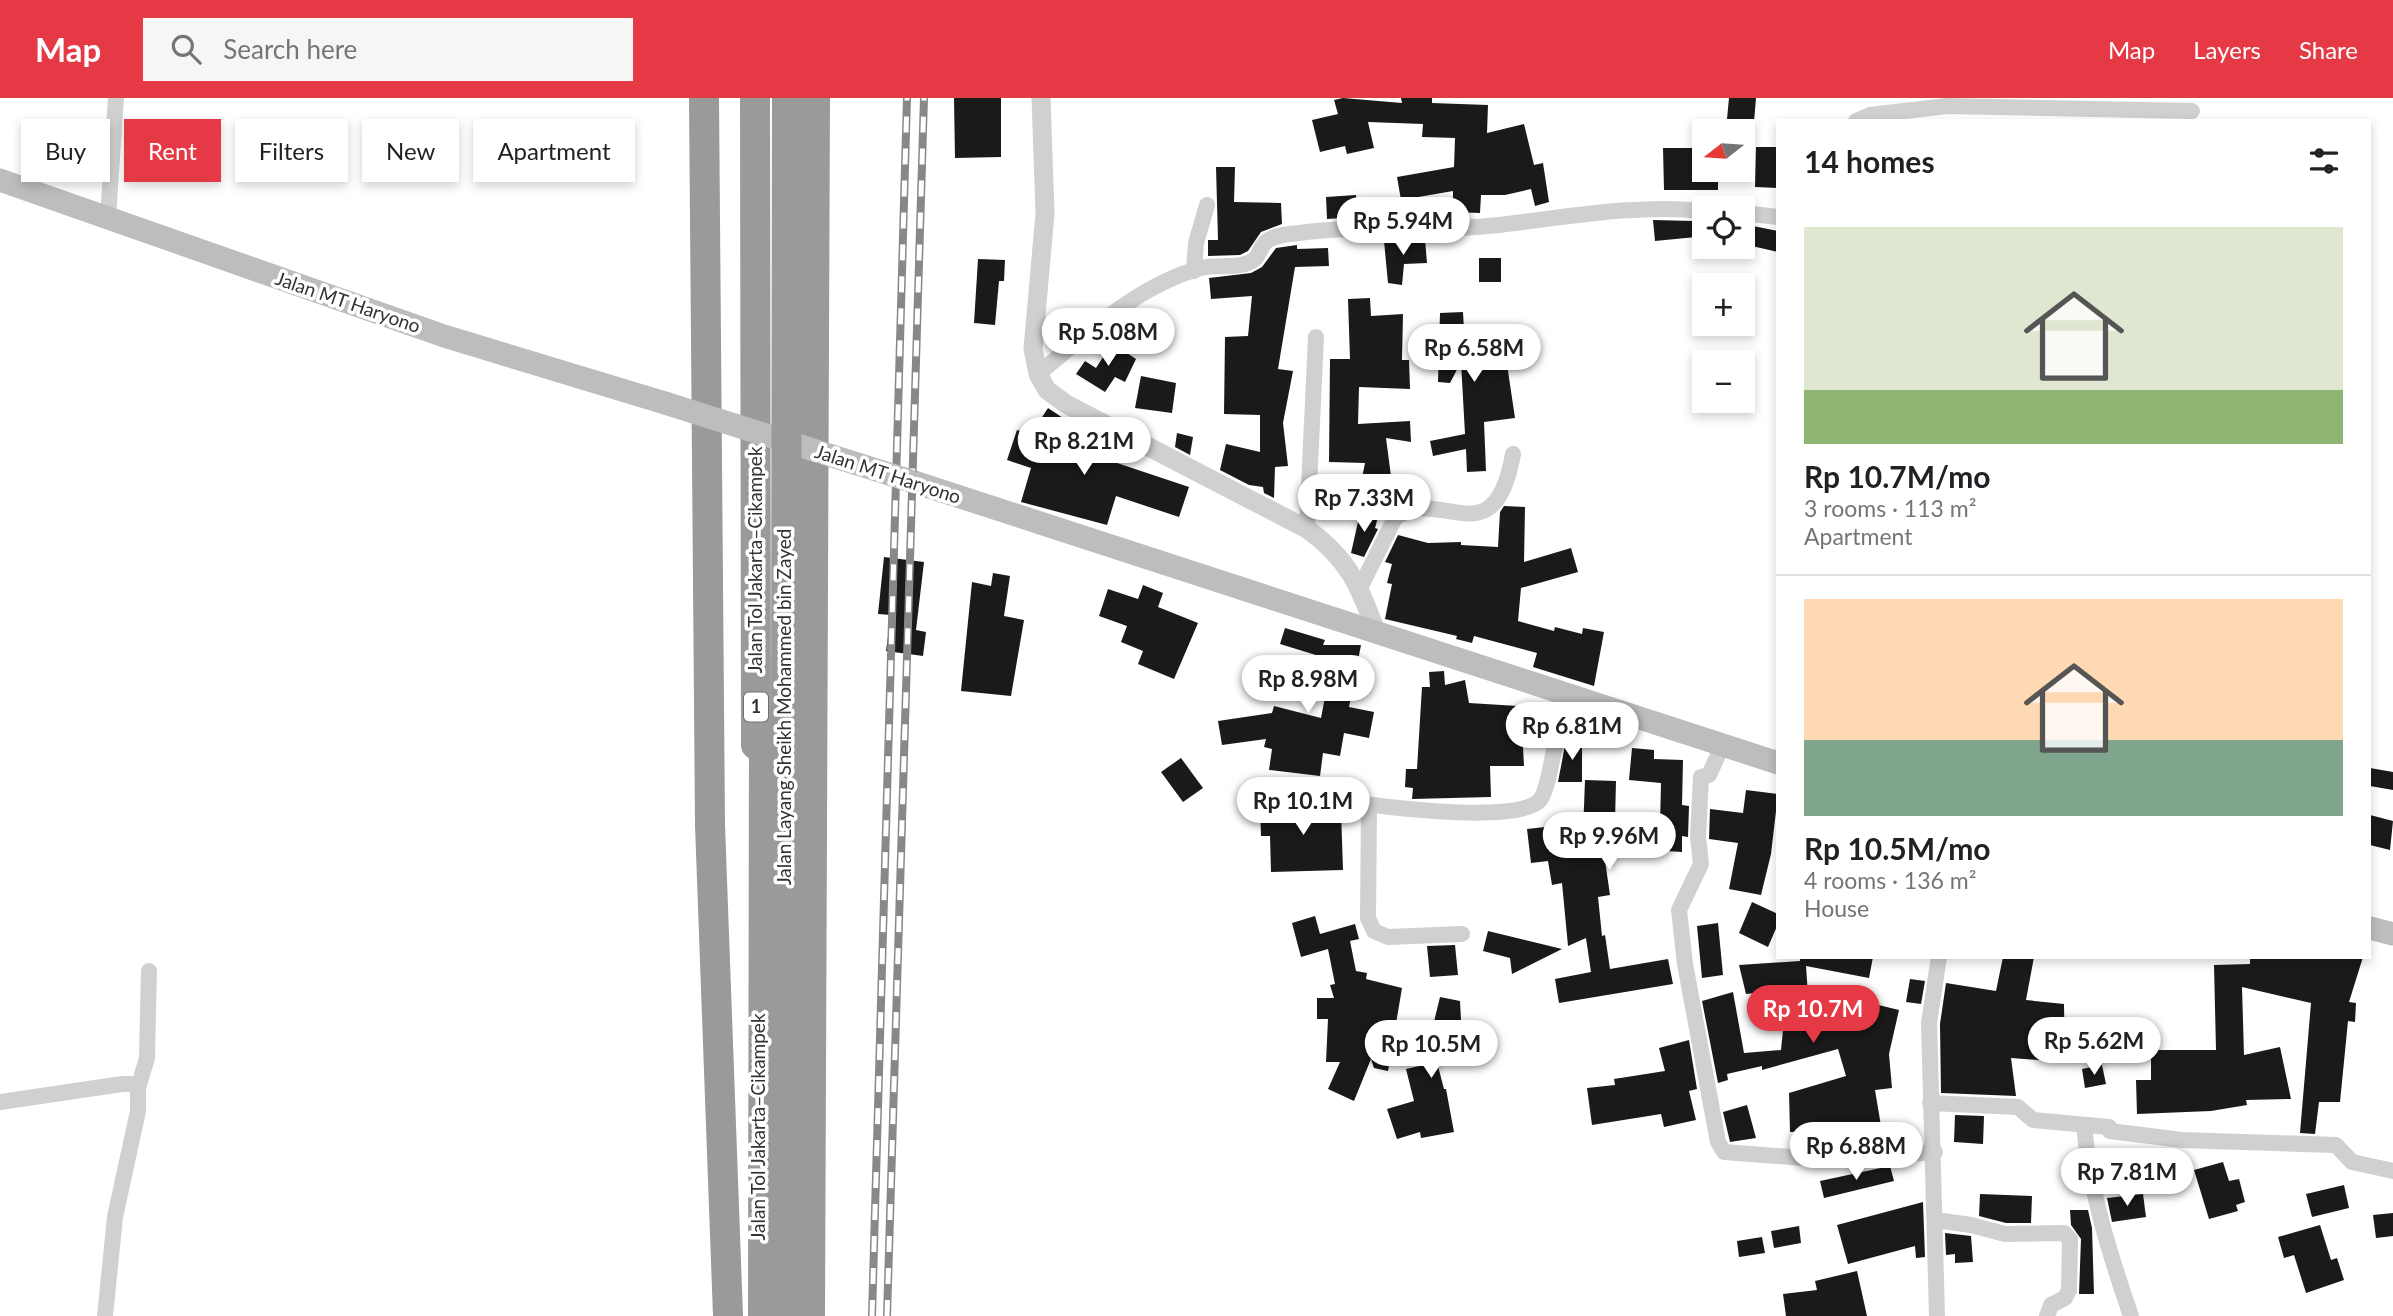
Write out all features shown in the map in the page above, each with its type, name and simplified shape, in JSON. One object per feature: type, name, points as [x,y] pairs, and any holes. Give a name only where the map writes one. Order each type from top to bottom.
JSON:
[{"type":"highway","points":[[704,98],[709,825],[728,1316]]},
{"type":"highway","name":"Jalan Tol Jakarta–Cikampek","points":[[755,98],[761,1316]]},
{"type":"highway","name":"Jalan Layang Sheikh Mohammed bin Zayed","points":[[761,1316],[766,98]]},
{"type":"highway","name":"Jalan Layang Sheikh Mohammed bin Zayed","points":[[785,1316],[787,98]]},
{"type":"highway","points":[[810,1316],[815,98]]},
{"type":"main road","name":"Jalan MT Haryono","points":[[0,180],[444,335],[908,480],[1562,695],[1776,762]]},
{"type":"main road","points":[[2371,928],[2393,934]]},
{"type":"street","points":[[108,218],[116,98]]},
{"type":"street","points":[[1041,98],[1045,213],[1033,349],[1038,374],[1046,390],[1066,404],[1307,529],[1343,559],[1360,588],[1377,634]]},
{"type":"street","points":[[1862,119],[1881,113],[1947,106],[2192,110]]},
{"type":"street","points":[[1194,271],[1196,243],[1207,205]]},
{"type":"street","points":[[1038,374],[1131,301],[1194,271],[1247,264],[1256,260],[1264,243],[1271,238],[1351,227],[1497,225],[1574,213],[1656,208],[1692,210]]},
{"type":"street","points":[[1755,214],[1776,217]]},
{"type":"street","points":[[1307,529],[1316,337]]},
{"type":"street","points":[[1360,588],[1395,518],[1405,511],[1420,510],[1478,514],[1488,508],[1503,491],[1513,454]]},
{"type":"street","points":[[1328,798],[1369,807],[1495,813],[1529,807],[1540,800],[1546,784],[1562,695]]},
{"type":"street","points":[[1722,746],[1709,775],[1701,777],[1698,837],[1702,864],[1679,910],[1685,964],[1718,1142],[1724,1152],[1830,1160],[1935,1152]]},
{"type":"street","points":[[1369,807],[1368,918],[1374,932],[1388,937],[1462,934]]},
{"type":"street","points":[[1937,1316],[1935,1152],[1930,1103],[1929,1023],[1938,959]]},
{"type":"street","points":[[105,1316],[113,1230],[138,1111],[138,1088],[147,1058],[149,971]]},
{"type":"street","points":[[0,1102],[122,1084],[132,1084],[138,1088]]},
{"type":"street","points":[[1930,1103],[2018,1107],[2033,1120],[2182,1140],[2336,1144],[2352,1162],[2393,1171]]},
{"type":"street","points":[[2084,1125],[2088,1173],[2097,1215],[2131,1316]]},
{"type":"street","points":[[1936,1220],[2005,1234],[2064,1233],[2070,1239],[2069,1290],[2065,1298],[2051,1305],[2047,1316]]},
{"type":"building","points":[[954,98],[1001,98],[1001,157],[955,158]]},
{"type":"building","points":[[1343,98],[1402,103],[1401,98],[1432,98],[1432,103],[1488,105],[1487,133],[1524,124],[1534,165],[1543,163],[1549,202],[1535,206],[1531,189],[1505,195],[1481,195],[1480,213],[1453,212],[1453,191],[1401,200],[1397,177],[1454,167],[1455,138],[1422,137],[1423,124],[1368,122],[1374,148],[1347,154],[1345,146],[1320,152],[1312,120],[1338,114],[1334,100]]},
{"type":"building","points":[[1729,98],[1756,98],[1754,119],[1727,119]]},
{"type":"building","points":[[1756,147],[1776,147],[1776,188],[1755,187]]},
{"type":"building","points":[[1663,148],[1692,148],[1692,182],[1718,182],[1718,190],[1664,190]]},
{"type":"building","points":[[1216,167],[1235,167],[1234,202],[1281,203],[1282,224],[1261,232],[1248,251],[1240,255],[1208,256],[1208,240],[1218,240]]},
{"type":"building","points":[[1356,195],[1358,217],[1327,219],[1326,197]]},
{"type":"building","points":[[1653,220],[1692,221],[1692,237],[1655,241]]},
{"type":"building","points":[[1755,226],[1776,231],[1776,252],[1755,247]]},
{"type":"building","points":[[1425,239],[1427,263],[1404,264],[1402,285],[1388,283],[1384,241]]},
{"type":"building","points":[[1297,245],[1297,249],[1328,248],[1329,266],[1295,267],[1278,369],[1293,371],[1283,423],[1288,466],[1275,467],[1274,498],[1264,493],[1263,487],[1249,485],[1220,470],[1226,444],[1260,452],[1260,415],[1224,414],[1225,337],[1248,336],[1252,296],[1211,299],[1209,278],[1251,273],[1262,267],[1276,248]]},
{"type":"building","points":[[1479,258],[1501,258],[1501,282],[1479,282]]},
{"type":"building","points":[[978,259],[1005,260],[1004,281],[999,281],[995,325],[974,323]]},
{"type":"building","points":[[1370,298],[1371,316],[1403,314],[1402,360],[1409,360],[1410,389],[1359,387],[1358,424],[1410,421],[1411,442],[1386,438],[1391,476],[1381,477],[1376,506],[1357,503],[1365,463],[1329,462],[1330,359],[1350,359],[1348,299]]},
{"type":"building","points":[[1463,312],[1464,330],[1501,324],[1515,418],[1484,422],[1486,471],[1467,472],[1466,449],[1433,456],[1430,441],[1465,434],[1461,362],[1450,383],[1438,382],[1440,313]]},
{"type":"building","points":[[1112,343],[1136,359],[1125,382],[1115,377],[1105,392],[1076,374],[1085,361],[1096,368]]},
{"type":"building","points":[[1141,376],[1176,383],[1172,413],[1135,408]]},
{"type":"building","points":[[1048,408],[1075,426],[1063,445],[1189,487],[1179,517],[1116,496],[1107,525],[1021,502],[1031,468],[1007,460],[1017,430],[1031,434]]},
{"type":"building","points":[[1177,433],[1193,437],[1190,455],[1175,447]]},
{"type":"building","points":[[1504,506],[1525,507],[1524,562],[1571,548],[1578,572],[1521,588],[1518,621],[1554,631],[1555,627],[1582,634],[1583,628],[1604,632],[1594,686],[1533,667],[1537,653],[1474,636],[1472,643],[1456,639],[1457,636],[1385,619],[1392,584],[1387,583],[1392,564],[1385,562],[1398,535],[1428,543],[1461,542],[1461,545],[1498,547],[1500,512]]},
{"type":"building","points":[[1360,513],[1378,517],[1375,528],[1378,529],[1364,557],[1351,553]]},
{"type":"building","points":[[884,557],[924,562],[916,630],[926,632],[923,656],[886,651],[891,615],[878,614]]},
{"type":"building","points":[[993,573],[1010,576],[1004,616],[1024,620],[1011,696],[961,691],[972,582],[991,586]]},
{"type":"building","points":[[1143,585],[1163,593],[1158,607],[1198,623],[1174,679],[1138,664],[1143,651],[1121,642],[1127,626],[1099,616],[1108,589],[1138,599]]},
{"type":"building","points":[[1285,628],[1325,640],[1323,645],[1361,645],[1349,707],[1374,712],[1369,738],[1344,733],[1340,756],[1323,753],[1320,776],[1269,770],[1272,749],[1264,747],[1266,739],[1222,745],[1218,721],[1272,713],[1274,706],[1321,718],[1332,660],[1280,644]]},
{"type":"building","points":[[1444,671],[1445,685],[1465,680],[1469,703],[1534,707],[1532,747],[1523,747],[1524,766],[1490,766],[1491,797],[1412,799],[1413,788],[1405,787],[1406,769],[1417,769],[1422,687],[1430,687],[1429,672]]},
{"type":"building","points":[[1566,740],[1582,740],[1582,782],[1558,782]]},
{"type":"building","points":[[1632,748],[1654,750],[1654,759],[1683,760],[1682,805],[1689,806],[1688,837],[1682,836],[1682,852],[1603,847],[1610,895],[1598,897],[1602,936],[1605,935],[1610,969],[1668,959],[1673,984],[1559,1003],[1555,979],[1591,972],[1586,938],[1568,946],[1562,883],[1552,885],[1548,861],[1531,863],[1527,829],[1554,826],[1555,836],[1583,833],[1585,780],[1616,781],[1615,822],[1660,825],[1661,783],[1629,780]]},
{"type":"building","points":[[1181,758],[1203,788],[1183,802],[1161,772]]},
{"type":"building","points":[[2371,768],[2393,772],[2393,790],[2371,786]]},
{"type":"building","points":[[1746,790],[1776,794],[1771,854],[1761,895],[1729,889],[1738,843],[1709,839],[1710,809],[1743,813]]},
{"type":"building","points":[[1320,804],[1341,811],[1343,870],[1271,872],[1270,836],[1261,836],[1260,805]]},
{"type":"building","points":[[2371,815],[2393,821],[2390,850],[2371,845]]},
{"type":"building","points":[[1752,902],[1776,913],[1776,929],[1768,947],[1739,933]]},
{"type":"building","points":[[1315,916],[1320,934],[1355,924],[1359,939],[1350,941],[1356,971],[1367,973],[1366,979],[1402,988],[1388,1071],[1374,1068],[1371,1059],[1354,1101],[1328,1089],[1340,1062],[1326,1062],[1328,1019],[1317,1019],[1317,998],[1334,998],[1330,985],[1335,984],[1328,949],[1301,957],[1292,923]]},
{"type":"building","points":[[1718,923],[1723,975],[1702,978],[1697,926]]},
{"type":"building","points":[[1488,931],[1562,949],[1512,974],[1510,958],[1483,951]]},
{"type":"building","points":[[1455,945],[1458,975],[1430,977],[1427,946]]},
{"type":"building","points":[[1873,959],[1869,978],[1806,966],[1809,1010],[1854,1015],[1858,1000],[1899,1010],[1889,1054],[1892,1088],[1875,1090],[1881,1126],[1819,1140],[1817,1131],[1790,1132],[1789,1093],[1846,1076],[1838,1049],[1762,1070],[1762,1066],[1727,1074],[1728,1080],[1718,1083],[1702,1001],[1733,992],[1744,1053],[1781,1050],[1787,990],[1746,994],[1739,965]]},
{"type":"building","points":[[2003,959],[2034,959],[2026,1000],[2064,1004],[2065,1062],[2011,1058],[2016,1096],[1941,1093],[1940,1024],[1946,983],[1996,991]]},
{"type":"building","points":[[2250,959],[2362,959],[2349,1002],[2356,1003],[2355,1022],[2348,1021],[2340,1102],[2319,1102],[2315,1134],[2300,1133],[2311,1003],[2242,987],[2244,1055],[2280,1047],[2291,1099],[2246,1100],[2247,1105],[2211,1111],[2137,1114],[2136,1080],[2151,1080],[2151,1050],[2216,1050],[2214,965],[2250,964]]},
{"type":"building","points":[[1910,979],[1925,981],[1921,1004],[1906,1002]]},
{"type":"building","points":[[1440,997],[1460,1001],[1463,1056],[1434,1051],[1446,1089],[1454,1132],[1421,1138],[1420,1132],[1397,1139],[1387,1109],[1414,1101],[1406,1069],[1424,1065],[1430,1030]]},
{"type":"building","points":[[1689,1040],[1697,1089],[1689,1091],[1696,1120],[1664,1127],[1661,1114],[1592,1125],[1587,1088],[1615,1085],[1614,1079],[1665,1071],[1659,1048]]},
{"type":"building","points":[[2102,1065],[2106,1084],[2085,1088],[2082,1069]]},
{"type":"building","points":[[1747,1105],[1756,1138],[1730,1142],[1723,1112]]},
{"type":"building","points":[[1955,1115],[1984,1116],[1983,1144],[1954,1142]]},
{"type":"building","points":[[2223,1162],[2229,1181],[2239,1179],[2245,1202],[2236,1205],[2238,1211],[2209,1219],[2194,1170]]},
{"type":"building","points":[[1890,1166],[1894,1181],[1824,1198],[1820,1181]]},
{"type":"building","points":[[2344,1185],[2349,1208],[2312,1217],[2306,1194]]},
{"type":"building","points":[[1980,1194],[2032,1196],[2031,1223],[2006,1223],[1979,1216]]},
{"type":"building","points":[[2143,1194],[2146,1217],[2112,1222],[2107,1198]]},
{"type":"building","points":[[1923,1202],[1925,1257],[1916,1258],[1915,1246],[1848,1264],[1837,1225]]},
{"type":"building","points":[[2070,1210],[2088,1210],[2092,1228],[2094,1294],[2079,1294],[2081,1239],[2071,1225]]},
{"type":"building","points":[[2393,1213],[2393,1236],[2376,1238],[2373,1215]]},
{"type":"building","points":[[2320,1225],[2331,1260],[2337,1258],[2344,1280],[2306,1293],[2294,1255],[2284,1258],[2278,1237]]},
{"type":"building","points":[[1799,1226],[1801,1243],[1774,1248],[1771,1231]]},
{"type":"building","points":[[1945,1233],[1971,1236],[1973,1262],[1955,1263],[1955,1254],[1946,1255]]},
{"type":"building","points":[[1762,1237],[1765,1253],[1739,1257],[1737,1241]]},
{"type":"building","points":[[1857,1271],[1867,1316],[1786,1316],[1783,1294],[1817,1290],[1815,1281]]},
{"type":"railway","points":[[872,1316],[907,98]]},
{"type":"railway","points":[[887,1316],[924,98]]}]
